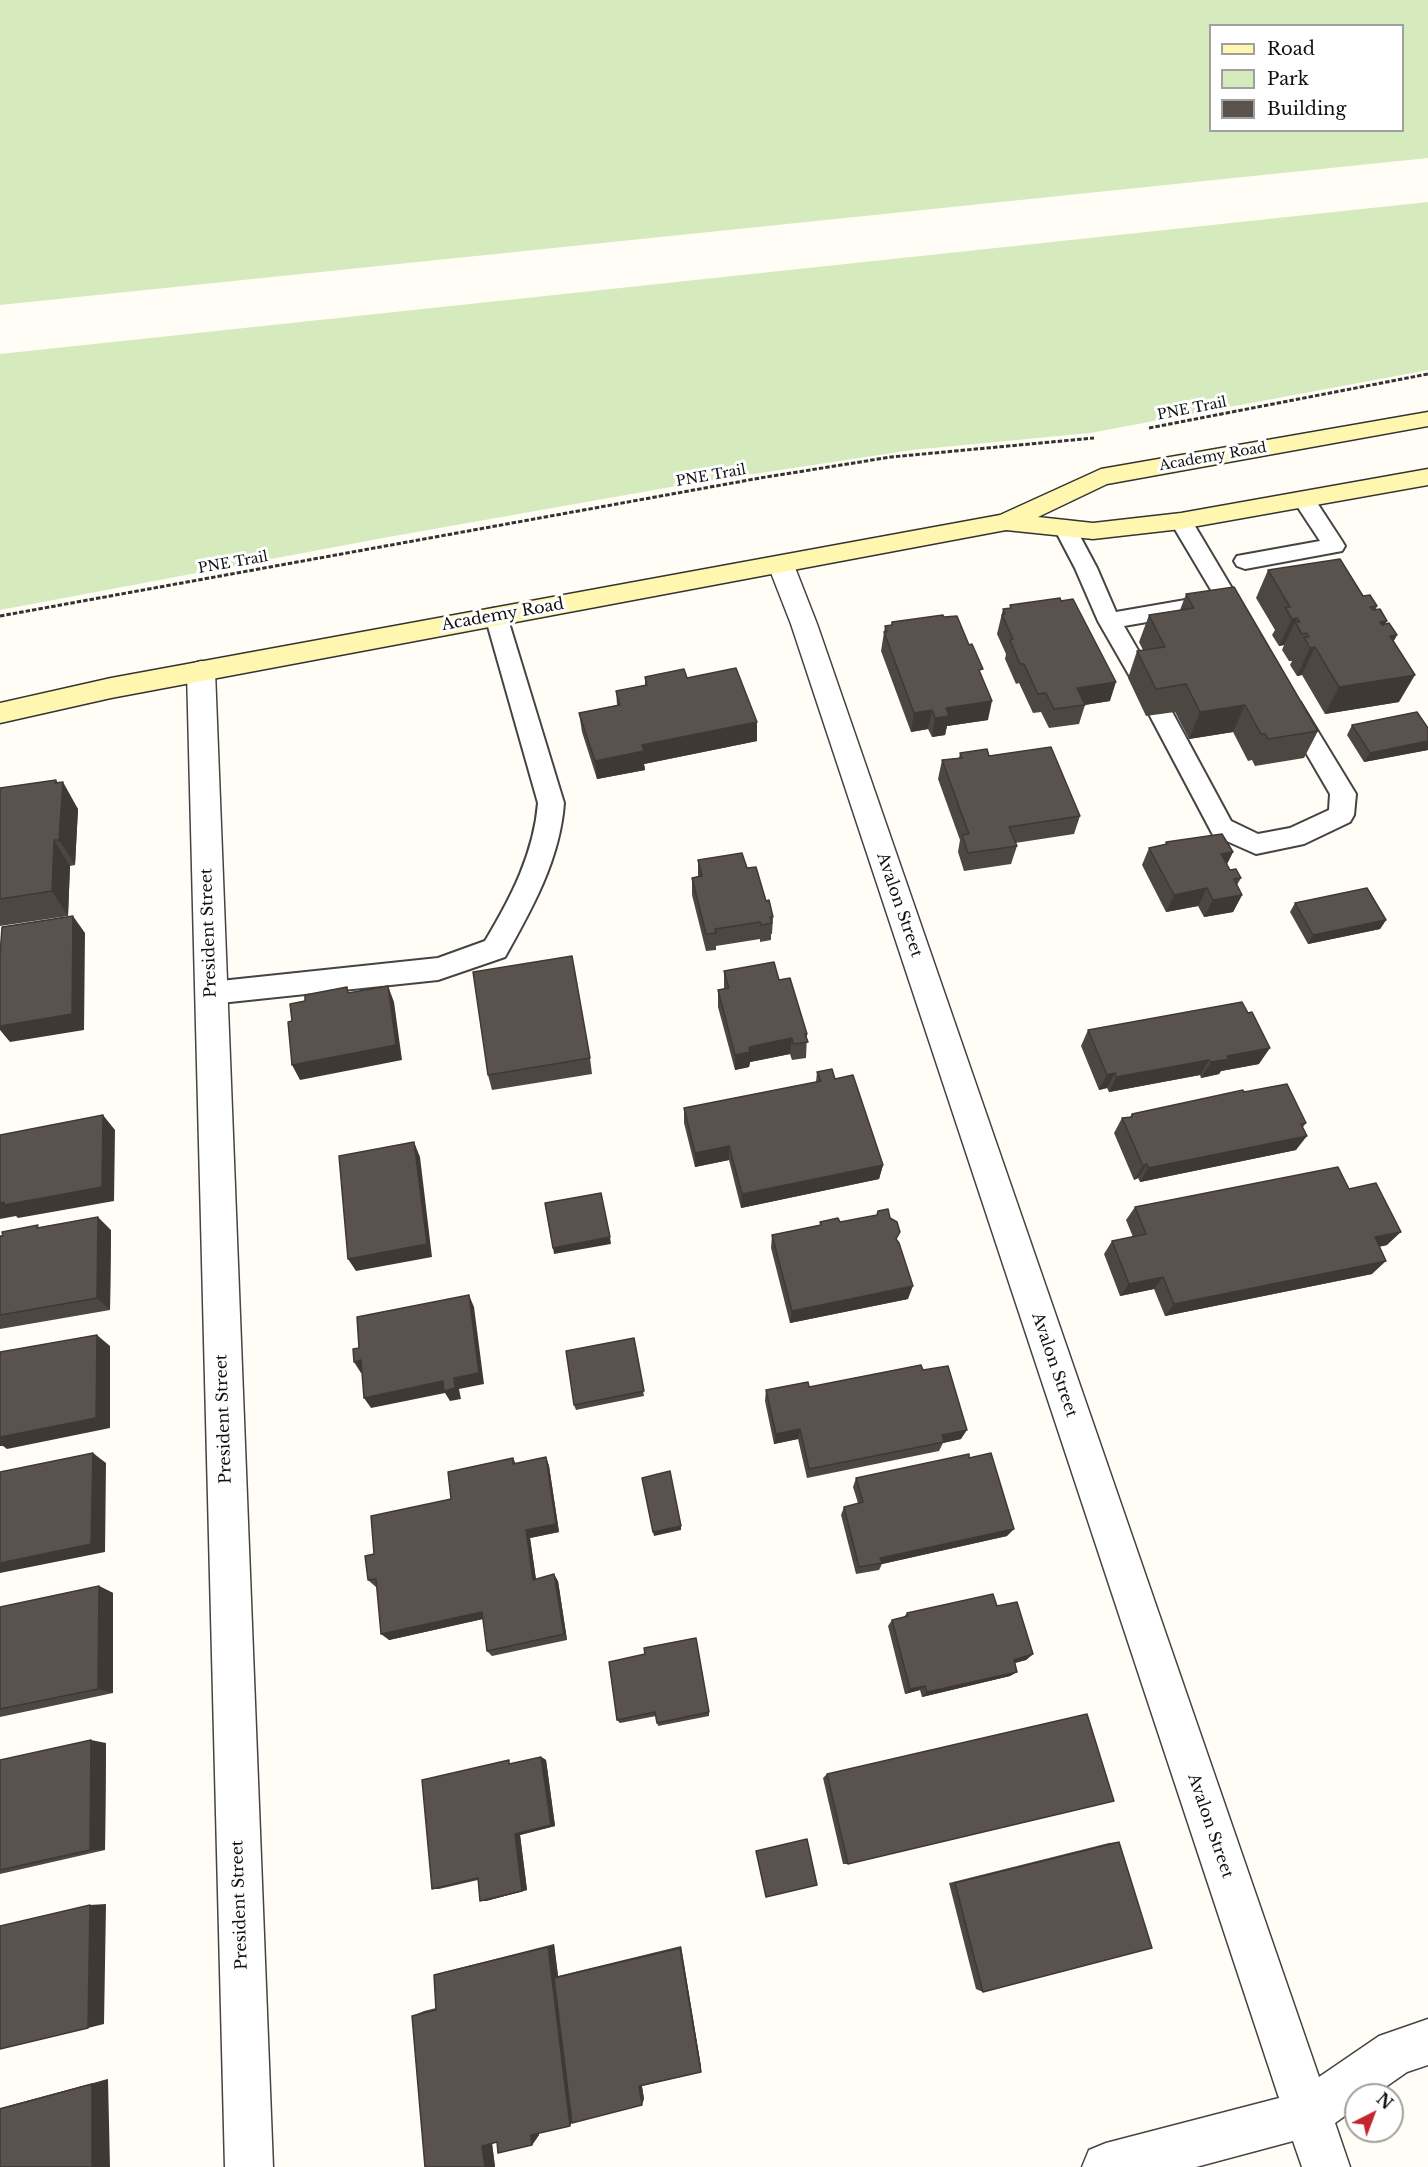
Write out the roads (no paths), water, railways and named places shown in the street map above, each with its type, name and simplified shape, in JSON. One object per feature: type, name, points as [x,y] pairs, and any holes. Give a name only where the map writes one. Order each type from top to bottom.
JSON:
[{"type":"main road","name":"Academy Road","points":[[0,713],[111,688],[1006,522],[1101,477],[1428,418]]},
{"type":"main road","name":"Academy Road","points":[[1006,522],[1093,531],[1181,521],[1428,477]]},
{"type":"street","name":"Avalon Street","points":[[781,565],[804,624],[1326,2167]]},
{"type":"street","name":"President Street","points":[[201,671],[249,2167]]},
{"type":"street","points":[[1106,2167],[1307,2114],[1395,2052],[1428,2042]]},
{"type":"lane","points":[[1245,561],[1334,546],[1304,500]]},
{"type":"lane","points":[[1181,521],[1253,641]]},
{"type":"lane","points":[[1065,528],[1086,568],[1109,621],[1141,676]]},
{"type":"lane","points":[[1109,621],[1229,601]]},
{"type":"lane","points":[[211,993],[438,969],[495,949],[524,899],[549,829],[551,803],[496,616]]},
{"type":"lane","points":[[1161,714],[1222,828],[1256,844],[1295,837],[1341,815],[1343,794],[1283,692]]}]
